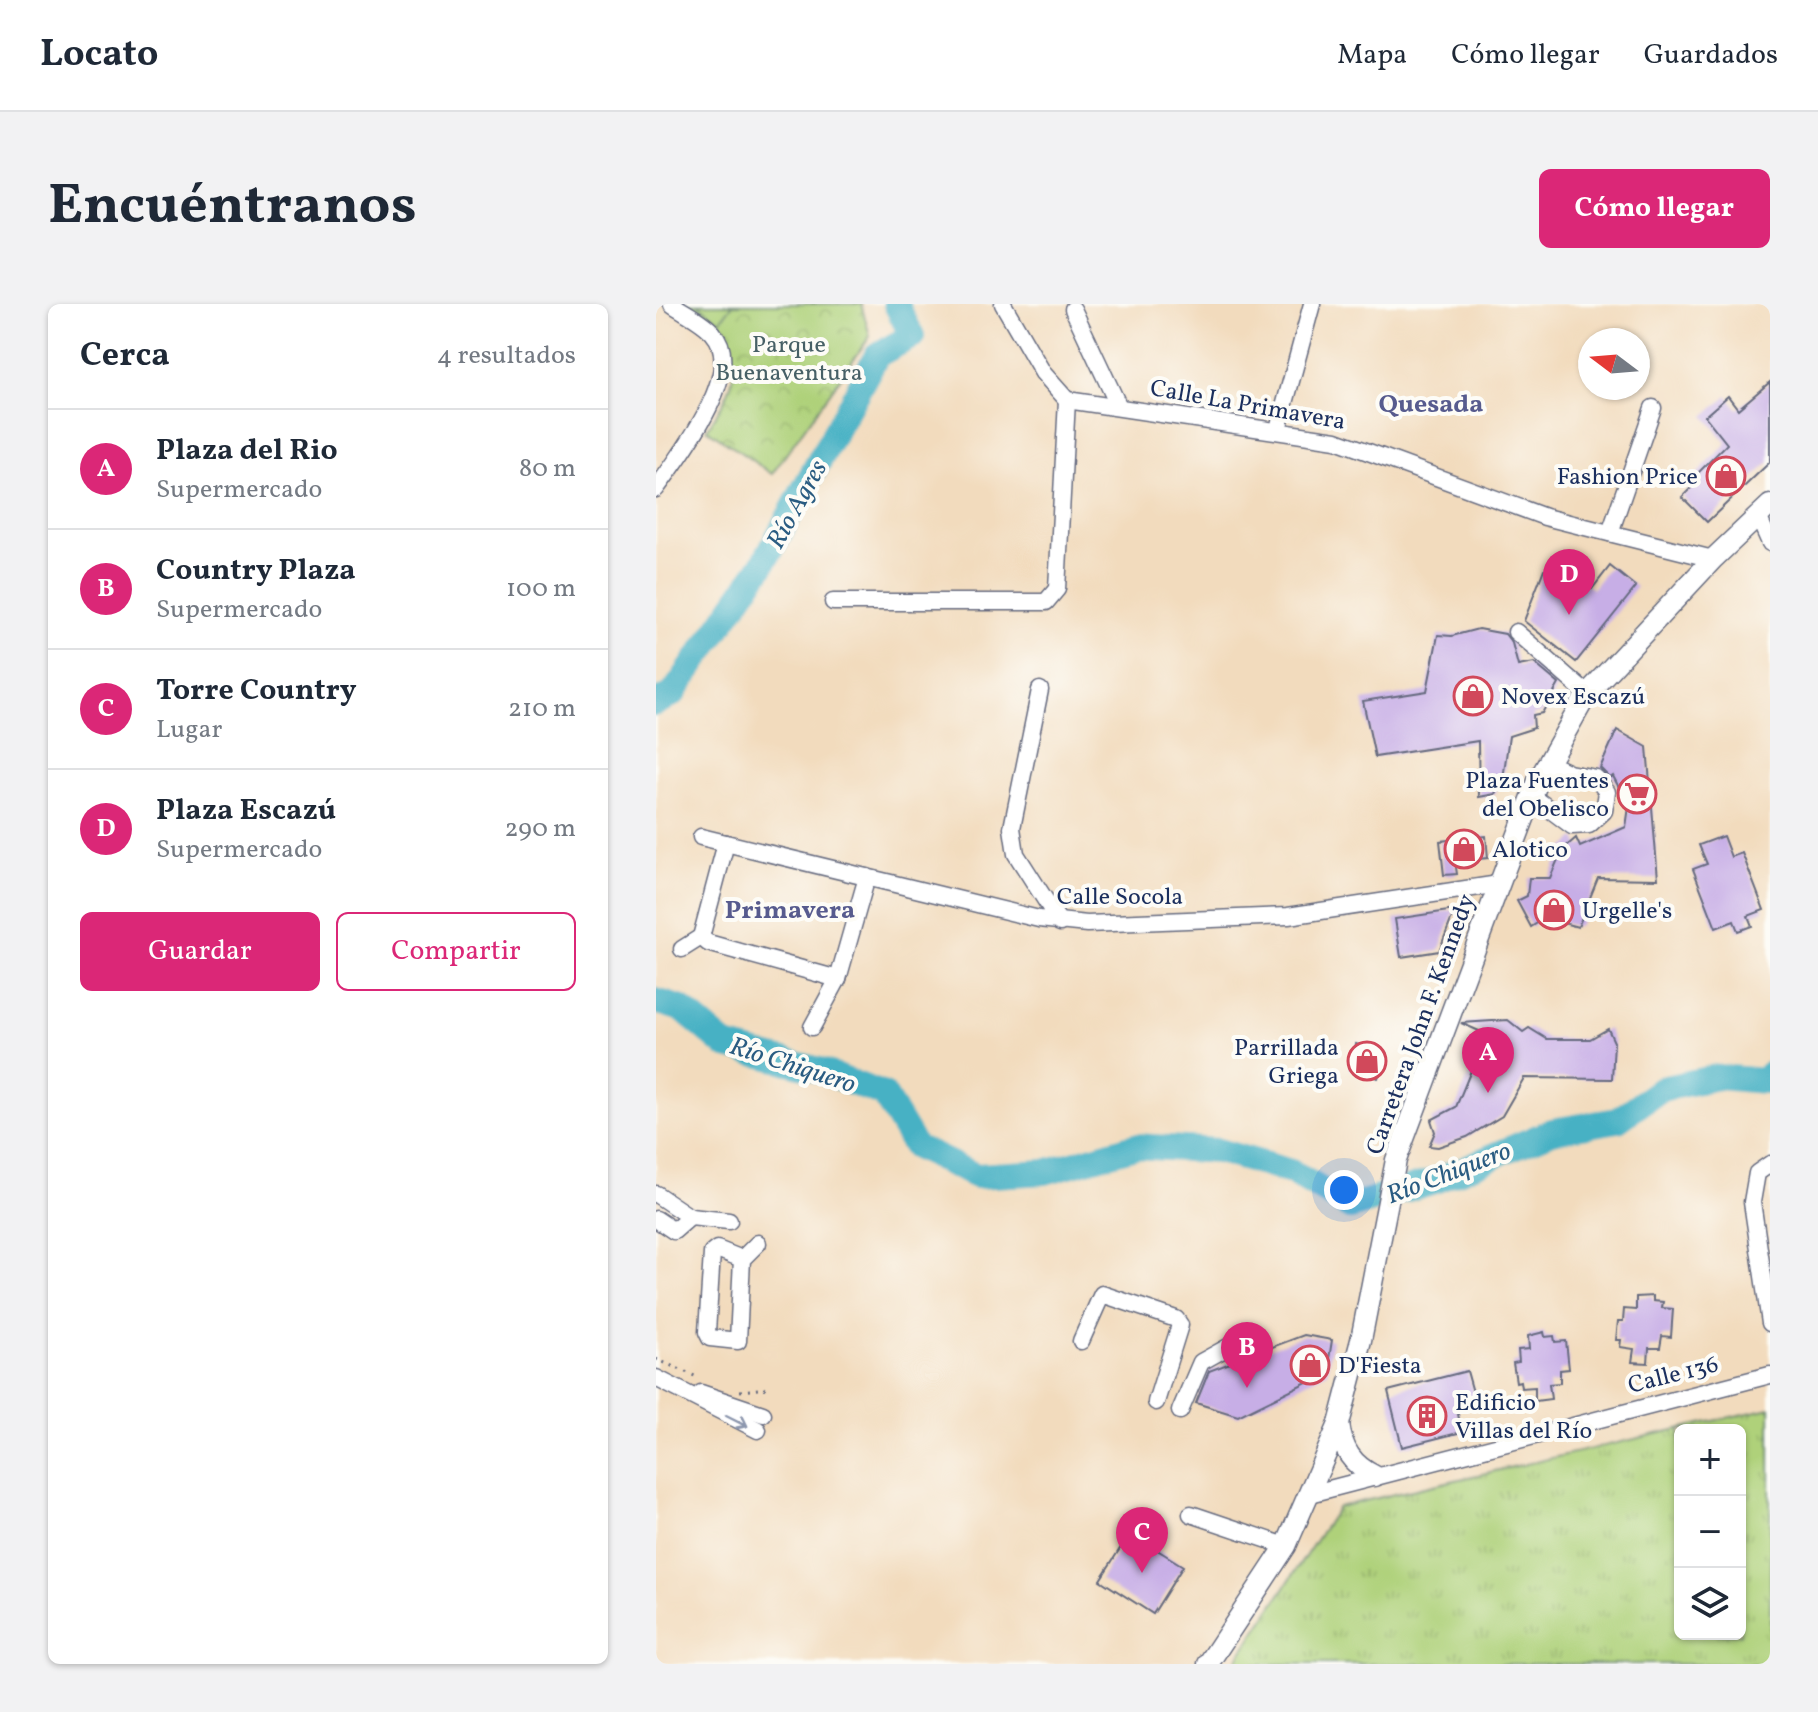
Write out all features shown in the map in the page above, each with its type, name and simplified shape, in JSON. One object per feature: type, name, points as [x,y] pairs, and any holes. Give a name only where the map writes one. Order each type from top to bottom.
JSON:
[{"type":"main road","name":"Carretera John F. Kennedy","points":[[1208,1664],[1261,1589],[1286,1546],[1339,1424],[1359,1353],[1396,1160],[1532,796],[1587,694],[1713,559],[1764,511]]},
{"type":"main road","points":[[1339,1424],[1345,1450],[1353,1461],[1375,1476]]},
{"type":"street","points":[[656,489],[719,391],[722,358],[715,334],[672,304]]},
{"type":"street","points":[[833,602],[1046,602],[1057,589],[1067,400],[1043,373],[1003,304]]},
{"type":"street","points":[[1278,429],[1312,304]]},
{"type":"street","points":[[1073,309],[1119,407]]},
{"type":"street","name":"Calle La Primavera","points":[[1067,400],[1336,440],[1545,517],[1713,559]]},
{"type":"street","points":[[1610,533],[1653,408]]},
{"type":"street","points":[[1764,511],[1770,543]]},
{"type":"street","points":[[1516,632],[1587,694]]},
{"type":"street","points":[[1040,690],[1012,828],[1016,854],[1060,923]]},
{"type":"street","points":[[1532,796],[1572,826],[1589,825],[1604,811],[1607,792],[1596,778],[1569,773],[1548,763]]},
{"type":"street","name":"Calle Socola","points":[[701,837],[1060,923],[1288,916],[1499,884]]},
{"type":"street","points":[[682,949],[701,937],[726,843]]},
{"type":"street","points":[[812,1027],[838,979],[867,877]]},
{"type":"street","points":[[701,937],[708,943],[838,979]]},
{"type":"street","points":[[1770,1164],[1757,1173],[1752,1202],[1770,1323]]},
{"type":"street","points":[[656,1194],[690,1217],[729,1221]]},
{"type":"street","points":[[656,1219],[674,1231],[690,1217]]},
{"type":"street","points":[[742,1259],[717,1249],[712,1253],[707,1332],[710,1338],[735,1343],[740,1336],[742,1259],[758,1243]]},
{"type":"street","points":[[1081,1341],[1102,1294],[1176,1319],[1180,1325],[1156,1402]]},
{"type":"street","points":[[1180,1411],[1201,1362],[1230,1346]]},
{"type":"street","name":"Calle 136","points":[[1310,1494],[1770,1375]]},
{"type":"street","points":[[662,1381],[763,1414]]},
{"type":"street","points":[[662,1381],[758,1430]]},
{"type":"street","points":[[1191,1514],[1286,1546]]},
{"type":"green space","name":"Parque Buenaventura","points":[[681,304],[861,304],[870,336],[772,474],[707,429],[730,387],[733,354],[730,340]]},
{"type":"green space","points":[[698,304],[733,304],[720,321]]},
{"type":"green space","points":[[1770,1408],[1770,1664],[1234,1664],[1338,1507],[1674,1430],[1674,1640],[1746,1640],[1746,1424],[1700,1424]]},
{"type":"building","points":[[1770,382],[1770,462],[1707,522],[1682,497],[1698,481],[1694,477],[1727,444],[1705,416],[1728,396],[1738,409]]},
{"type":"building","points":[[1610,566],[1636,587],[1576,662],[1524,621],[1544,569],[1573,574],[1592,589]]},
{"type":"building","name":"Novex Escazú","points":[[1478,629],[1505,634],[1512,643],[1518,666],[1534,663],[1559,684],[1542,713],[1533,715],[1534,728],[1509,736],[1504,772],[1495,794],[1479,797],[1478,741],[1375,757],[1363,701],[1427,691],[1438,635],[1452,636]]},
{"type":"building","name":"Plaza Fuentes del Obelisco","points":[[1617,730],[1647,747],[1658,879],[1598,878],[1578,927],[1545,918],[1531,927],[1517,901],[1527,896],[1529,878],[1550,878],[1562,850],[1576,838],[1580,847],[1626,827],[1629,807],[1613,776],[1610,778],[1600,768]]},
{"type":"building","name":"Alotico","points":[[1486,836],[1488,858],[1455,861],[1457,874],[1444,875],[1440,841]]},
{"type":"building","points":[[1723,836],[1731,857],[1742,853],[1764,910],[1748,916],[1752,926],[1738,931],[1734,921],[1716,928],[1693,869],[1707,864],[1699,845]]},
{"type":"building","points":[[1455,910],[1439,951],[1401,957],[1395,919]]},
{"type":"building","points":[[1508,1020],[1523,1032],[1529,1028],[1547,1039],[1590,1039],[1608,1029],[1614,1042],[1612,1079],[1524,1078],[1502,1116],[1467,1137],[1438,1147],[1429,1146],[1435,1132],[1431,1120],[1456,1107],[1486,1034],[1461,1023]]},
{"type":"building","name":"Parrillada Griega","points":[[1356,1044],[1386,1053],[1378,1078],[1349,1069]]},
{"type":"building","points":[[1653,1296],[1653,1301],[1663,1302],[1662,1308],[1673,1309],[1671,1337],[1662,1336],[1660,1348],[1649,1348],[1648,1363],[1632,1362],[1634,1349],[1620,1347],[1621,1340],[1616,1340],[1618,1321],[1623,1321],[1624,1309],[1636,1310],[1636,1297]]},
{"type":"building","points":[[1544,1332],[1545,1337],[1554,1336],[1555,1342],[1566,1341],[1569,1369],[1560,1370],[1560,1383],[1549,1384],[1551,1399],[1535,1401],[1535,1387],[1521,1388],[1520,1381],[1516,1382],[1513,1363],[1519,1362],[1518,1350],[1529,1349],[1528,1336]]},
{"type":"building","points":[[1304,1335],[1332,1340],[1327,1372],[1238,1416],[1196,1403],[1209,1371]]},
{"type":"building","name":"Edificio Villas del Río","points":[[1467,1371],[1474,1396],[1455,1401],[1462,1432],[1402,1447],[1388,1391]]},
{"type":"building","points":[[1130,1533],[1183,1566],[1153,1614],[1100,1580]]},
{"type":"waterway","name":"Río Agres","points":[[656,703],[673,694],[763,564],[877,355],[912,336],[896,304]]},
{"type":"waterway","name":"Río Chiquero","points":[[656,1001],[682,1009],[726,1046],[816,1069],[884,1095],[915,1147],[976,1176],[1045,1172],[1135,1146],[1218,1151],[1291,1172],[1350,1207],[1437,1180],[1552,1131],[1618,1120],[1661,1089],[1717,1077],[1765,1081],[1770,1074]]},
{"type":"place","name":"Fashion Price","points":[[1726,476]]},
{"type":"place","name":"Plaza Escazú","points":[[1569,615]]},
{"type":"place","name":"Novex Escazú","points":[[1473,696]]},
{"type":"place","name":"Plaza Fuentes del Obelisco","points":[[1637,794]]},
{"type":"place","name":"Alotico","points":[[1464,849]]},
{"type":"place","name":"Urgelle's","points":[[1554,910]]},
{"type":"place","name":"Parrillada Griega","points":[[1367,1061]]},
{"type":"place","name":"Plaza del Rio","points":[[1488,1093]]},
{"type":"place","name":"D'Fiesta","points":[[1310,1365]]},
{"type":"place","name":"Country Plaza","points":[[1247,1388]]},
{"type":"place","name":"Edificio Villas del Río","points":[[1427,1416]]},
{"type":"place","name":"Torre Country","points":[[1142,1573]]},
{"type":"district","name":"Quesada","points":[[1431,403]]},
{"type":"district","name":"Primavera","points":[[790,909]]}]
